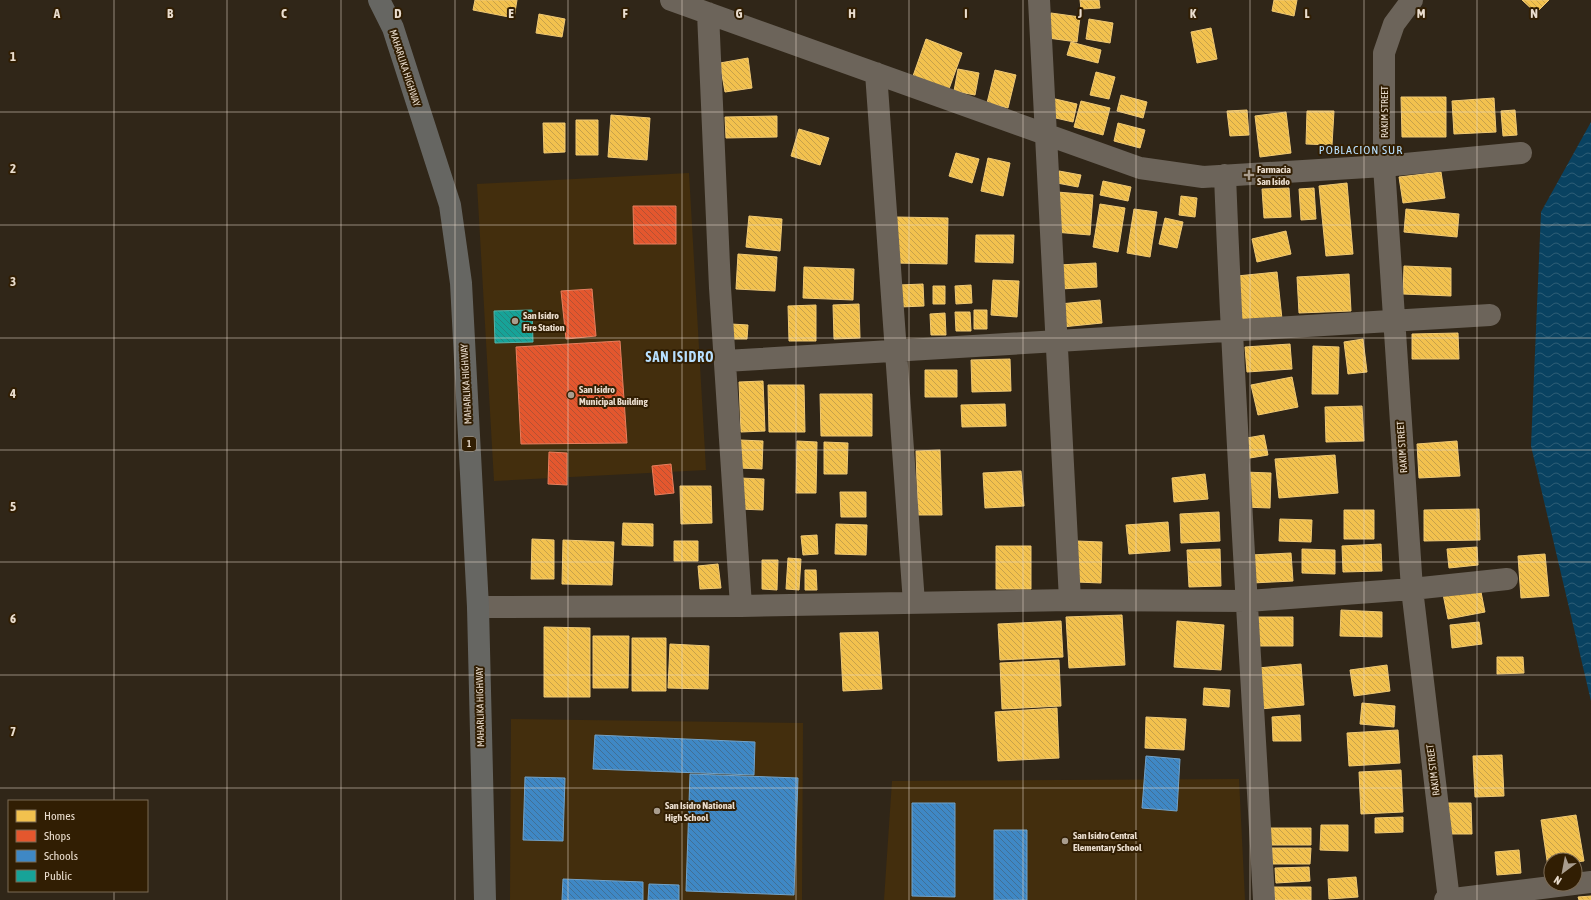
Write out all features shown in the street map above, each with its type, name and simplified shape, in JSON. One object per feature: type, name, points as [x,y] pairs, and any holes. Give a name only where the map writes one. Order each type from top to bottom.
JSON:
[{"type":"highway","name":"MAHARLIKA HIGHWAY","points":[[379,0],[393,28],[450,205],[460,282],[478,607],[484,900]]},
{"type":"street","points":[[671,0],[1140,168],[1203,177],[1384,166],[1521,154]]},
{"type":"street","points":[[1039,0],[1055,341],[1070,600]]},
{"type":"street","name":"RAKIM STREET","points":[[1412,0],[1394,24],[1384,53],[1384,166],[1412,589],[1447,900]]},
{"type":"street","points":[[708,13],[725,361],[741,606]]},
{"type":"street","points":[[876,73],[914,603]]},
{"type":"street","points":[[1225,175],[1231,330],[1248,601],[1264,900]]},
{"type":"street","points":[[725,361],[1490,315]]},
{"type":"street","points":[[478,607],[741,606],[1070,600],[1248,601],[1412,589],[1506,579]]},
{"type":"street","points":[[1447,900],[1591,882]]},
{"type":"shaded area","points":[[689,173],[706,470],[494,481],[477,184]]},
{"type":"shaded area","name":"San Isidro National High School","points":[[511,719],[803,723],[802,900],[510,900]]},
{"type":"shaded area","name":"San Isidro Central Elementary School","points":[[1239,779],[1245,900],[884,900],[892,781]]},
{"type":"water","points":[[1591,122],[1591,701],[1531,446],[1541,212]]},
{"type":"building: Homes","points":[[475,0],[517,0],[514,18],[473,10]]},
{"type":"building: Homes","points":[[1080,0],[1099,0],[1100,8],[1081,9]]},
{"type":"building: Homes","points":[[1274,0],[1297,0],[1294,16],[1272,11]]},
{"type":"building: Homes","points":[[1522,0],[1549,0],[1536,13]]},
{"type":"building: Homes","points":[[1051,13],[1080,17],[1077,42],[1048,38]]},
{"type":"building: Homes","points":[[539,14],[565,19],[562,37],[536,33]]},
{"type":"building: Homes","points":[[1089,19],[1113,23],[1110,43],[1086,39]]},
{"type":"building: Homes","points":[[1211,28],[1217,59],[1197,63],[1191,32]]},
{"type":"building: Homes","points":[[926,39],[962,53],[949,89],[913,76]]},
{"type":"building: Homes","points":[[1071,42],[1101,50],[1098,63],[1067,55]]},
{"type":"building: Homes","points":[[748,58],[752,88],[725,92],[720,63]]},
{"type":"building: Homes","points":[[958,69],[979,73],[975,95],[954,91]]},
{"type":"building: Homes","points":[[995,70],[1016,75],[1008,108],[987,103]]},
{"type":"building: Homes","points":[[1096,72],[1115,77],[1109,99],[1090,95]]},
{"type":"building: Homes","points":[[1121,95],[1147,102],[1143,118],[1117,111]]},
{"type":"building: Homes","points":[[1401,97],[1446,97],[1446,137],[1402,137]]},
{"type":"building: Homes","points":[[1051,98],[1077,104],[1073,122],[1047,116]]},
{"type":"building: Homes","points":[[1494,98],[1496,132],[1454,134],[1452,101]]},
{"type":"building: Homes","points":[[1081,101],[1110,108],[1103,135],[1074,127]]},
{"type":"building: Homes","points":[[1247,110],[1249,135],[1230,136],[1227,111]]},
{"type":"building: Homes","points":[[1515,110],[1517,135],[1503,136],[1501,111]]},
{"type":"building: Homes","points":[[1307,111],[1334,111],[1332,145],[1306,144]]},
{"type":"building: Homes","points":[[1286,112],[1291,153],[1260,157],[1255,116]]},
{"type":"building: Homes","points":[[611,115],[650,118],[647,160],[608,157]]},
{"type":"building: Homes","points":[[777,116],[777,137],[726,138],[725,117]]},
{"type":"building: Homes","points":[[576,120],[598,120],[598,155],[576,155]]},
{"type":"building: Homes","points":[[543,123],[565,123],[565,152],[544,153]]},
{"type":"building: Homes","points":[[1118,123],[1145,130],[1140,148],[1114,141]]},
{"type":"building: Homes","points":[[799,129],[829,138],[820,165],[791,156]]},
{"type":"building: Homes","points":[[956,153],[979,159],[972,183],[949,176]]},
{"type":"building: Homes","points":[[988,158],[1010,163],[1003,196],[981,191]]},
{"type":"building: Homes","points":[[1059,171],[1081,175],[1078,187],[1057,183]]},
{"type":"building: Homes","points":[[1441,172],[1445,198],[1403,203],[1399,177]]},
{"type":"building: Homes","points":[[1103,181],[1131,187],[1128,201],[1100,195]]},
{"type":"building: Homes","points":[[1347,183],[1353,254],[1326,256],[1319,186]]},
{"type":"building: Homes","points":[[1289,188],[1291,217],[1264,218],[1262,189]]},
{"type":"building: Homes","points":[[1314,188],[1316,219],[1301,220],[1299,189]]},
{"type":"building: Homes","points":[[1057,192],[1093,195],[1090,235],[1054,232]]},
{"type":"building: Homes","points":[[1181,196],[1197,198],[1195,217],[1179,215]]},
{"type":"building: Homes","points":[[1100,204],[1125,208],[1118,252],[1093,247]]},
{"type":"building: Homes","points":[[1134,209],[1157,212],[1150,257],[1127,253]]},
{"type":"building: Homes","points":[[1406,209],[1459,214],[1457,237],[1404,232]]},
{"type":"building: Homes","points":[[749,216],[782,219],[780,251],[746,247]]},
{"type":"building: Homes","points":[[896,217],[948,218],[947,264],[894,263]]},
{"type":"building: Homes","points":[[1165,218],[1183,222],[1177,248],[1159,244]]},
{"type":"building: Homes","points":[[1286,231],[1291,254],[1257,262],[1252,239]]},
{"type":"building: Homes","points":[[976,235],[1014,235],[1013,263],[975,262]]},
{"type":"building: Homes","points":[[738,254],[777,257],[775,291],[736,289]]},
{"type":"building: Homes","points":[[1096,263],[1097,287],[1060,289],[1059,265]]},
{"type":"building: Homes","points":[[1404,266],[1451,268],[1451,296],[1403,294]]},
{"type":"building: Homes","points":[[804,267],[854,269],[853,300],[803,298]]},
{"type":"building: Homes","points":[[1277,272],[1282,319],[1241,322],[1237,276]]},
{"type":"building: Homes","points":[[1349,274],[1351,311],[1299,313],[1297,277]]},
{"type":"building: Homes","points":[[993,280],[1019,281],[1017,317],[991,315]]},
{"type":"building: Homes","points":[[923,284],[924,306],[900,307],[899,285]]},
{"type":"building: Homes","points":[[971,285],[972,303],[956,304],[955,286]]},
{"type":"building: Homes","points":[[933,286],[945,286],[945,304],[933,304]]},
{"type":"building: Homes","points":[[1100,300],[1102,323],[1062,327],[1060,304]]},
{"type":"building: Homes","points":[[859,304],[860,338],[834,339],[833,305]]},
{"type":"building: Homes","points":[[816,305],[816,341],[789,341],[788,306]]},
{"type":"building: Homes","points":[[974,310],[987,310],[987,329],[974,329]]},
{"type":"building: Homes","points":[[955,312],[970,312],[971,331],[956,331]]},
{"type":"building: Homes","points":[[945,313],[946,335],[931,335],[930,314]]},
{"type":"building: Homes","points":[[731,324],[748,325],[747,339],[730,339]]},
{"type":"building: Homes","points":[[1458,333],[1459,359],[1412,359],[1412,334]]},
{"type":"building: Homes","points":[[1363,339],[1367,372],[1348,374],[1344,342]]},
{"type":"building: Homes","points":[[1290,344],[1292,369],[1247,372],[1245,347]]},
{"type":"building: Homes","points":[[1313,346],[1339,347],[1338,394],[1312,394]]},
{"type":"building: Homes","points":[[1010,359],[1011,391],[972,392],[971,360]]},
{"type":"building: Homes","points":[[925,370],[957,370],[957,397],[925,397]]},
{"type":"building: Homes","points":[[1292,377],[1298,407],[1258,415],[1251,385]]},
{"type":"building: Homes","points":[[763,381],[765,431],[741,432],[739,382]]},
{"type":"building: Homes","points":[[768,385],[804,385],[805,432],[769,432]]},
{"type":"building: Homes","points":[[820,394],[872,394],[872,436],[821,436]]},
{"type":"building: Homes","points":[[1005,404],[1006,426],[962,427],[961,405]]},
{"type":"building: Homes","points":[[1362,406],[1364,441],[1326,442],[1325,407]]},
{"type":"building: Homes","points":[[1264,435],[1268,455],[1244,459],[1241,439]]},
{"type":"building: Homes","points":[[740,440],[763,441],[762,469],[740,468]]},
{"type":"building: Homes","points":[[797,441],[817,442],[816,493],[796,493]]},
{"type":"building: Homes","points":[[1457,441],[1460,476],[1419,478],[1417,444]]},
{"type":"building: Homes","points":[[824,442],[848,443],[847,474],[824,474]]},
{"type":"building: Homes","points":[[940,450],[942,515],[918,515],[916,451]]},
{"type":"building: Homes","points":[[1335,455],[1338,493],[1279,498],[1275,459]]},
{"type":"building: Homes","points":[[1021,471],[1024,506],[985,508],[983,473]]},
{"type":"building: Homes","points":[[1244,472],[1271,473],[1270,508],[1243,507]]},
{"type":"building: Homes","points":[[1205,474],[1208,499],[1174,502],[1172,478]]},
{"type":"building: Homes","points":[[740,478],[764,479],[763,510],[739,509]]},
{"type":"building: Homes","points":[[680,486],[711,486],[712,523],[681,524]]},
{"type":"building: Homes","points":[[840,492],[866,492],[866,517],[841,517]]},
{"type":"building: Homes","points":[[1479,509],[1480,540],[1424,541],[1424,510]]},
{"type":"building: Homes","points":[[1344,510],[1374,510],[1374,539],[1344,539]]},
{"type":"building: Homes","points":[[1219,512],[1220,541],[1181,543],[1180,514]]},
{"type":"building: Homes","points":[[1280,519],[1312,520],[1311,542],[1279,541]]},
{"type":"building: Homes","points":[[1168,522],[1170,551],[1129,554],[1126,525]]},
{"type":"building: Homes","points":[[623,523],[653,524],[653,546],[622,545]]},
{"type":"building: Homes","points":[[836,524],[867,525],[866,555],[835,554]]},
{"type":"building: Homes","points":[[817,535],[818,554],[803,555],[801,536]]},
{"type":"building: Homes","points":[[532,539],[554,540],[554,579],[531,579]]},
{"type":"building: Homes","points":[[563,540],[614,542],[612,585],[562,584]]},
{"type":"building: Homes","points":[[674,541],[698,541],[698,561],[674,561]]},
{"type":"building: Homes","points":[[1077,541],[1102,542],[1101,583],[1076,582]]},
{"type":"building: Homes","points":[[1381,544],[1382,571],[1343,572],[1342,546]]},
{"type":"building: Homes","points":[[996,546],[1031,546],[1031,589],[996,589]]},
{"type":"building: Homes","points":[[1477,547],[1478,565],[1449,568],[1447,549]]},
{"type":"building: Homes","points":[[1220,549],[1221,586],[1189,587],[1187,550]]},
{"type":"building: Homes","points":[[1302,549],[1335,550],[1335,574],[1302,573]]},
{"type":"building: Homes","points":[[1291,553],[1293,581],[1252,583],[1251,555]]},
{"type":"building: Homes","points":[[1545,554],[1549,596],[1521,598],[1518,556]]},
{"type":"building: Homes","points":[[788,558],[801,559],[799,590],[786,589]]},
{"type":"building: Homes","points":[[762,560],[778,560],[777,590],[762,589]]},
{"type":"building: Homes","points":[[718,564],[721,588],[700,589],[698,566]]},
{"type":"building: Homes","points":[[805,570],[816,570],[817,590],[805,590]]},
{"type":"building: Homes","points":[[1480,587],[1485,612],[1448,619],[1443,594]]},
{"type":"building: Homes","points":[[1341,610],[1382,612],[1382,637],[1340,636]]},
{"type":"building: Homes","points":[[1122,615],[1125,665],[1069,668],[1066,617]]},
{"type":"building: Homes","points":[[1256,617],[1293,617],[1293,646],[1256,646]]},
{"type":"building: Homes","points":[[1061,621],[1063,657],[1000,660],[998,624]]},
{"type":"building: Homes","points":[[1177,621],[1224,625],[1221,670],[1174,667]]},
{"type":"building: Homes","points":[[1479,622],[1482,644],[1452,648],[1450,625]]},
{"type":"building: Homes","points":[[544,627],[590,628],[590,697],[544,697]]},
{"type":"building: Homes","points":[[878,632],[882,689],[843,691],[840,633]]},
{"type":"building: Homes","points":[[593,636],[629,636],[628,688],[593,688]]},
{"type":"building: Homes","points":[[632,638],[666,638],[666,691],[632,691]]},
{"type":"building: Homes","points":[[670,644],[709,646],[708,689],[668,688]]},
{"type":"building: Homes","points":[[1497,657],[1523,657],[1524,673],[1497,674]]},
{"type":"building: Homes","points":[[1059,660],[1061,706],[1002,709],[1000,663]]},
{"type":"building: Homes","points":[[1301,664],[1304,705],[1260,709],[1258,668]]},
{"type":"building: Homes","points":[[1387,665],[1390,691],[1354,696],[1350,670]]},
{"type":"building: Homes","points":[[1204,688],[1230,690],[1229,707],[1203,705]]},
{"type":"building: Homes","points":[[1362,703],[1395,706],[1394,727],[1360,724]]},
{"type":"building: Homes","points":[[1057,708],[1059,758],[998,761],[995,712]]},
{"type":"building: Homes","points":[[1300,715],[1301,741],[1273,741],[1272,717]]},
{"type":"building: Homes","points":[[1146,717],[1186,719],[1184,750],[1145,748]]},
{"type":"building: Homes","points":[[1398,730],[1400,763],[1349,766],[1347,733]]},
{"type":"building: Homes","points":[[1502,755],[1504,796],[1475,797],[1473,756]]},
{"type":"building: Homes","points":[[1401,770],[1403,812],[1361,814],[1359,772]]},
{"type":"building: Homes","points":[[1448,803],[1471,803],[1472,834],[1449,834]]},
{"type":"building: Homes","points":[[1576,815],[1582,852],[1546,852],[1541,820]]},
{"type":"building: Homes","points":[[1403,817],[1403,832],[1375,833],[1375,818]]},
{"type":"building: Homes","points":[[1321,825],[1348,825],[1348,851],[1320,850]]},
{"type":"building: Homes","points":[[1268,828],[1311,828],[1311,845],[1268,845]]},
{"type":"building: Homes","points":[[1272,848],[1311,848],[1310,864],[1272,864]]},
{"type":"building: Homes","points":[[1519,850],[1521,873],[1497,875],[1495,852]]},
{"type":"building: Homes","points":[[1309,867],[1310,881],[1276,883],[1275,868]]},
{"type":"building: Homes","points":[[1356,877],[1358,897],[1329,899],[1328,879]]},
{"type":"building: Homes","points":[[1274,887],[1311,887],[1311,900],[1275,900]]},
{"type":"building: Homes","points":[[1591,896],[1591,900],[1579,900],[1578,897]]},
{"type":"building: Shops","points":[[633,206],[676,206],[676,244],[634,244]]},
{"type":"building: Shops","points":[[592,289],[596,336],[566,339],[561,291]]},
{"type":"building: Shops","name":"San Isidro Municipal Building","points":[[620,341],[627,443],[521,444],[516,347]]},
{"type":"building: Shops","points":[[549,452],[567,453],[567,485],[548,484]]},
{"type":"building: Shops","points":[[671,464],[674,493],[655,495],[652,466]]},
{"type":"building: Schools","points":[[595,735],[755,742],[754,775],[593,769]]},
{"type":"building: Schools","points":[[1146,756],[1180,759],[1177,811],[1142,808]]},
{"type":"building: Schools","points":[[690,774],[798,778],[794,895],[686,891]]},
{"type":"building: Schools","points":[[525,777],[565,778],[563,841],[523,840]]},
{"type":"building: Schools","points":[[912,803],[955,803],[955,897],[912,896]]},
{"type":"building: Schools","points":[[994,830],[1027,830],[1027,900],[994,900]]},
{"type":"building: Schools","points":[[563,879],[643,882],[643,900],[562,900]]},
{"type":"building: Schools","points":[[649,884],[679,885],[679,900],[648,900]]},
{"type":"building: Public","points":[[532,310],[533,342],[495,343],[494,311]]},
{"type":"place","name":"Farmacia San Isido","points":[[1249,175]]},
{"type":"place","name":"San Isidro Fire Station","points":[[515,321]]},
{"type":"place","name":"San Isidro Municipal Building","points":[[571,395]]},
{"type":"place","name":"San Isidro National High School","points":[[657,811]]},
{"type":"place","name":"San Isidro Central Elementary School","points":[[1065,841]]},
{"type":"district","name":"POBLACION SUR","points":[[1361,150]]},
{"type":"district","name":"SAN ISIDRO","points":[[680,357]]}]
